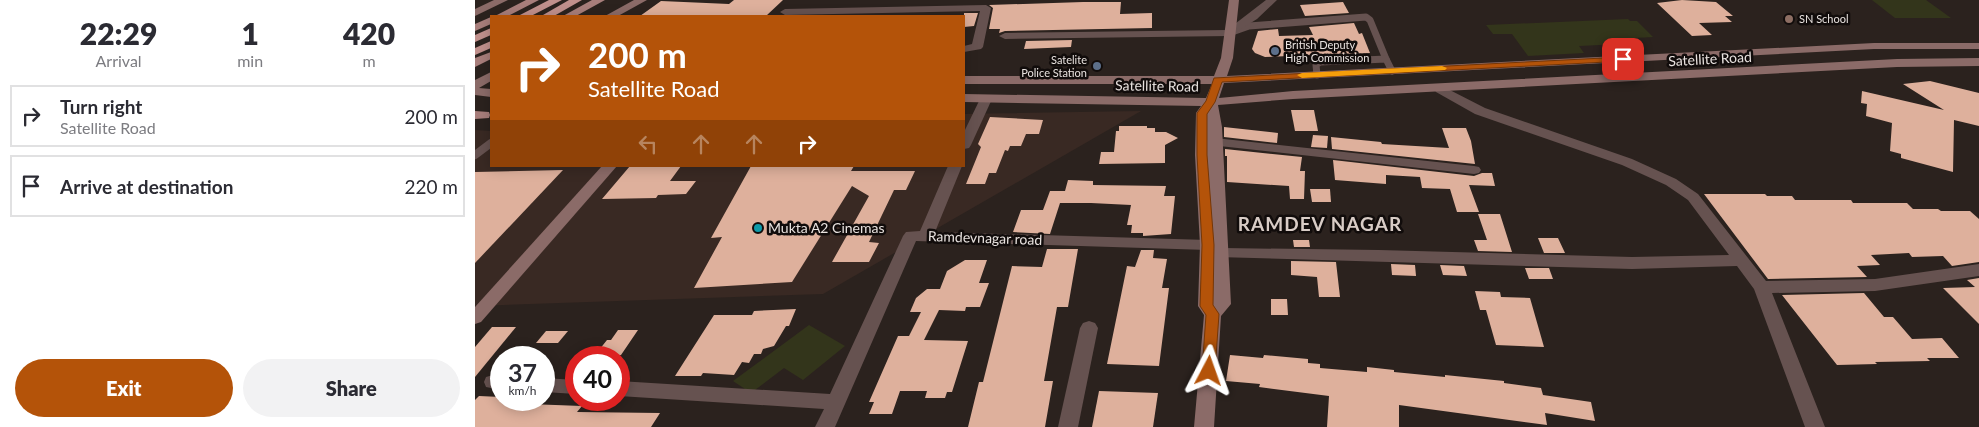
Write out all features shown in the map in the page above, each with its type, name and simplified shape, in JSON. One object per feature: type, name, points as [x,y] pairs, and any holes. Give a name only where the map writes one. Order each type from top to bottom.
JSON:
[{"type":"highway","points":[[525,15],[557,0]]},
{"type":"highway","points":[[547,15],[577,0]]},
{"type":"highway","points":[[475,39],[490,32]]},
{"type":"highway","points":[[475,52],[490,44]]},
{"type":"main road","points":[[475,13],[503,0]]},
{"type":"main road","points":[[502,15],[534,0]]},
{"type":"main road","points":[[570,15],[600,0]]},
{"type":"main road","points":[[612,15],[642,0]]},
{"type":"main road","points":[[1213,314],[1206,306],[1208,245],[1201,135],[1202,113],[1211,102],[1227,58],[1234,0]]},
{"type":"main road","points":[[476,27],[490,20]]},
{"type":"main road","name":"Satellite Road","points":[[965,80],[1218,80],[1882,46],[1979,46]]},
{"type":"main road","points":[[475,64],[490,56]]},
{"type":"main road","name":"Satellite Road","points":[[965,98],[1211,102],[1293,95],[1440,89],[1897,63],[1979,62]]},
{"type":"main road","points":[[475,85],[490,77]]},
{"type":"main road","points":[[475,92],[490,92]]},
{"type":"main road","points":[[1204,427],[1213,314],[1223,304],[1223,253],[1215,142],[1215,113],[1211,102]]},
{"type":"main road","points":[[475,318],[609,167]]},
{"type":"street","points":[[783,14],[797,0]]},
{"type":"street","points":[[1005,36],[1230,33],[1253,17],[1271,0],[1282,0]]},
{"type":"street","points":[[783,14],[986,8],[977,47],[965,49]]},
{"type":"street","points":[[1440,89],[1480,111],[1627,162],[1671,182],[1693,197],[1762,286],[1815,427]]},
{"type":"street","points":[[965,143],[986,98]]},
{"type":"street","points":[[1215,142],[1474,170]]},
{"type":"street","points":[[925,237],[955,167]]},
{"type":"street","name":"Ramdevnagar road","points":[[825,427],[911,236],[1208,245]]},
{"type":"street","points":[[1223,253],[1369,255],[1632,263],[1742,260]]},
{"type":"street","points":[[1762,286],[1875,285],[1979,270]]},
{"type":"street","points":[[1068,427],[1089,328]]},
{"type":"street","points":[[630,391],[836,402]]},
{"type":"lane","points":[[1230,33],[1249,26],[1366,17],[1370,20],[1392,71]]},
{"type":"lane","points":[[1317,75],[1317,63],[1386,59]]},
{"type":"lane","points":[[475,155],[490,144]]},
{"type":"shaded area","points":[[1141,111],[823,294],[475,306],[475,130],[490,131],[490,167],[965,167],[965,114]]},
{"type":"green space","points":[[1872,0],[1926,0],[1951,18],[1895,18]]},
{"type":"green space","points":[[1628,19],[1630,21],[1637,21],[1653,37],[1617,39],[1621,44],[1579,46],[1584,53],[1528,56],[1512,34],[1493,34],[1486,25]]},
{"type":"green space","points":[[809,325],[845,346],[803,380],[784,368],[751,393],[733,381]]},
{"type":"building","points":[[734,0],[783,0],[767,15],[641,15],[661,1],[729,4]]},
{"type":"building","points":[[1682,0],[1716,2],[1733,16],[1725,16],[1732,22],[1699,23],[1712,35],[1692,36],[1657,3]]},
{"type":"building","points":[[1121,2],[1120,14],[1152,13],[1152,28],[1005,31],[999,33],[1000,29],[989,29],[993,8],[989,5]]},
{"type":"building","points":[[1343,2],[1349,13],[1305,16],[1300,5]]},
{"type":"building","points":[[964,13],[978,13],[974,26],[965,27]]},
{"type":"building","points":[[1354,23],[1359,34],[1362,33],[1370,53],[1265,57],[1255,53],[1252,49],[1258,31],[1278,29],[1279,36],[1313,35],[1309,27]]},
{"type":"building","points":[[1072,40],[1071,47],[1024,49],[1026,41]]},
{"type":"building","points":[[1930,81],[1979,93],[1979,126],[1954,120],[1953,172],[1901,158],[1901,154],[1890,151],[1892,123],[1866,116],[1867,104],[1861,103],[1862,91],[1944,110],[1903,84]]},
{"type":"building","points":[[1291,110],[1314,110],[1318,131],[1295,131]]},
{"type":"building","points":[[990,117],[1043,120],[1039,134],[1026,134],[1021,146],[1010,146],[1008,151],[1005,150],[996,173],[989,173],[985,184],[966,184],[981,147],[978,144]]},
{"type":"building","points":[[1119,126],[1147,126],[1147,128],[1155,128],[1155,132],[1166,132],[1178,138],[1165,145],[1165,163],[1099,164],[1101,152],[1114,152],[1116,131],[1119,131]]},
{"type":"building","points":[[1224,127],[1278,133],[1277,143],[1224,137]]},
{"type":"building","points":[[1442,128],[1466,128],[1471,141],[1475,164],[1332,149],[1331,137],[1381,142],[1382,144],[1449,148]]},
{"type":"building","points":[[1313,135],[1328,136],[1327,148],[1311,147]]},
{"type":"building","points":[[1225,149],[1302,157],[1300,171],[1305,171],[1304,199],[1290,199],[1289,186],[1227,182],[1227,156],[1225,156]]},
{"type":"building","points":[[1333,160],[1474,176],[1482,173],[1492,173],[1495,186],[1469,185],[1479,212],[1457,212],[1450,189],[1422,188],[1420,177],[1386,175],[1386,184],[1335,180]]},
{"type":"building","points":[[629,167],[680,167],[670,181],[696,181],[686,194],[658,195],[656,198],[602,199]]},
{"type":"building","points":[[750,167],[853,167],[851,171],[915,171],[906,190],[894,190],[869,242],[879,243],[869,262],[832,262],[869,196],[852,186],[792,282],[694,288],[722,237],[711,238]]},
{"type":"building","points":[[563,170],[475,263],[475,172]]},
{"type":"building","points":[[1068,180],[1093,181],[1093,185],[1166,186],[1164,196],[1175,196],[1171,234],[1143,236],[1143,233],[1131,233],[1132,225],[1127,225],[1131,205],[1091,203],[1060,203],[1050,234],[1013,232],[1021,210],[1043,210],[1050,191],[1065,191]]},
{"type":"building","points":[[1310,189],[1330,189],[1331,202],[1312,202]]},
{"type":"building","points":[[1704,194],[1765,194],[1767,196],[1792,196],[1795,200],[1907,203],[1913,209],[1970,211],[1979,219],[1979,262],[1952,266],[1943,256],[1912,257],[1909,253],[1871,255],[1880,265],[1857,266],[1867,277],[1768,279]]},
{"type":"building","points":[[1478,214],[1500,214],[1512,252],[1478,251],[1474,240],[1487,240]]},
{"type":"building","points":[[1538,238],[1558,238],[1565,253],[1544,253]]},
{"type":"building","points":[[1293,240],[1309,240],[1310,247],[1294,247]]},
{"type":"building","points":[[1047,249],[1078,249],[1068,307],[1057,307],[1044,381],[1053,381],[1045,427],[968,427],[979,382],[983,382],[1012,266],[1042,267]]},
{"type":"building","points":[[1141,250],[1154,250],[1153,258],[1167,259],[1162,288],[1169,288],[1159,366],[1107,364],[1127,266],[1135,267]]},
{"type":"building","points":[[965,260],[987,260],[979,283],[989,283],[980,307],[966,307],[965,311],[939,310],[924,340],[968,341],[952,392],[947,392],[945,398],[925,398],[927,391],[900,391],[892,414],[869,414],[874,402],[869,402],[898,336],[909,336],[921,312],[910,312],[916,298],[927,289],[940,289],[947,271]]},
{"type":"building","points":[[1291,261],[1336,262],[1340,297],[1319,297],[1317,277],[1291,275]]},
{"type":"building","points":[[1391,264],[1415,265],[1416,276],[1392,275]]},
{"type":"building","points":[[1440,265],[1464,266],[1467,276],[1443,275]]},
{"type":"building","points":[[1525,268],[1549,268],[1553,279],[1529,279]]},
{"type":"building","points":[[1979,278],[1979,324],[1943,288],[1975,287],[1967,280]]},
{"type":"building","points":[[1475,291],[1500,292],[1501,297],[1530,298],[1544,347],[1496,345],[1486,310],[1480,310]]},
{"type":"building","points":[[1864,293],[1884,317],[1893,317],[1912,339],[1942,338],[1959,358],[1927,358],[1930,361],[1837,365],[1782,295]]},
{"type":"building","points":[[1271,299],[1287,299],[1288,315],[1271,315]]},
{"type":"building","points":[[796,309],[789,326],[786,326],[774,346],[763,349],[761,354],[754,354],[749,363],[742,362],[734,375],[703,373],[701,376],[675,376],[714,315],[752,315],[754,311]]},
{"type":"building","points":[[492,327],[516,327],[500,346],[490,346],[490,359],[475,377],[475,347]]},
{"type":"building","points":[[618,330],[638,330],[627,346],[602,346],[607,340],[611,340]]},
{"type":"building","points":[[546,331],[568,331],[558,343],[536,343]]},
{"type":"building","points":[[1230,355],[1263,358],[1264,355],[1308,359],[1308,363],[1320,364],[1320,368],[1367,372],[1367,367],[1394,370],[1394,372],[1504,381],[1504,383],[1541,388],[1543,395],[1591,402],[1595,421],[1545,413],[1547,425],[1399,405],[1399,427],[1327,427],[1329,396],[1259,387],[1260,384],[1226,381]]},
{"type":"building","points":[[1099,391],[1158,393],[1153,427],[1092,427]]},
{"type":"building","points":[[479,396],[490,396],[490,411],[555,411],[555,405],[565,405],[565,411],[577,412],[660,413],[651,427],[475,427],[475,400]]},
{"type":"slow traffic","points":[[1302,75],[1442,68]]},
{"type":"place","name":"SN School","points":[[1789,19]]},
{"type":"place","name":"British Deputy High Commission","points":[[1275,51]]},
{"type":"place","name":"Satelite Police Station","points":[[1097,66]]},
{"type":"place","name":"Mukta A2 Cinemas","points":[[758,228]]},
{"type":"district","name":"RAMDEV NAGAR","points":[[1320,224]]},
{"type":"route","points":[[1209,371],[1213,314],[1206,306],[1208,245],[1201,135],[1202,113],[1211,102],[1218,80],[1623,59]]}]
